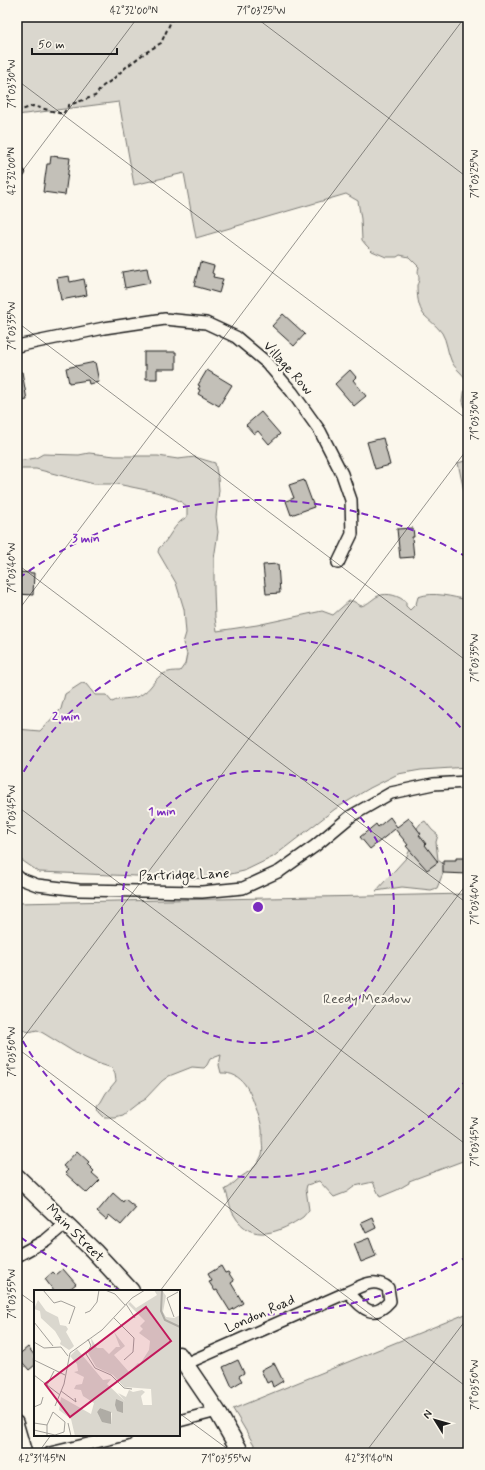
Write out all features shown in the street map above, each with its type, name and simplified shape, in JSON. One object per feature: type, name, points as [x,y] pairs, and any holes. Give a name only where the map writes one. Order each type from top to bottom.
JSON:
[{"type":"street","name":"Village Row","points":[[17,346],[104,328],[165,319],[206,323],[236,337],[266,362],[292,392],[320,431],[342,474],[351,500],[352,534],[338,563]]},
{"type":"street","name":"Partridge Lane","points":[[17,876],[37,885],[80,890],[202,892],[244,888],[280,871],[315,846],[351,816],[391,793],[433,784],[468,782]]},
{"type":"street","name":"Main Street","points":[[17,1177],[66,1223],[130,1290]]},
{"type":"street","points":[[17,1256],[46,1240],[66,1223]]},
{"type":"street","name":"London Road","points":[[182,1360],[348,1292]]},
{"type":"street","points":[[182,1360],[217,1411],[241,1453]]},
{"type":"street","points":[[180,1421],[217,1411]]},
{"type":"street","points":[[17,1422],[26,1453]]},
{"type":"street","points":[[50,1453],[122,1436]]},
{"type":"path","points":[[17,110],[19,111],[33,106],[63,114],[69,105],[95,96],[103,86],[125,68],[161,43],[173,17]]},
{"type":"green space","points":[[17,17],[468,17],[468,419],[463,401],[466,379],[452,363],[442,333],[424,315],[419,305],[417,285],[419,280],[419,267],[409,257],[400,255],[397,257],[386,257],[372,251],[366,245],[362,240],[358,201],[346,194],[196,238],[184,173],[134,185],[119,102],[17,115]]},
{"type":"green space","points":[[89,453],[115,456],[158,456],[178,459],[195,457],[215,463],[219,490],[216,517],[218,532],[214,559],[215,618],[217,631],[257,625],[322,611],[333,615],[349,601],[353,601],[361,606],[378,596],[386,594],[393,595],[406,602],[406,606],[410,610],[416,604],[418,597],[424,595],[443,595],[468,600],[468,767],[421,770],[398,774],[370,788],[335,809],[273,857],[244,871],[209,879],[39,872],[17,857],[17,729],[40,731],[61,709],[65,694],[82,683],[86,684],[95,695],[106,695],[112,702],[139,696],[145,692],[160,676],[171,671],[180,671],[185,664],[187,654],[183,643],[186,633],[184,609],[176,583],[158,552],[159,548],[178,524],[187,517],[187,508],[183,503],[156,492],[117,484],[94,484],[36,469],[17,469],[17,461],[36,458],[43,454],[79,455]]},
{"type":"green space","points":[[468,460],[468,510],[458,463]]},
{"type":"green space","points":[[425,821],[438,835],[436,842],[438,860],[446,866],[437,888],[431,890],[402,887],[376,891],[406,858],[418,833],[417,828]]},
{"type":"green space","name":"Reedy Meadow","points":[[468,894],[468,1159],[409,1181],[409,1183],[397,1190],[380,1197],[373,1182],[355,1186],[347,1192],[334,1197],[319,1181],[307,1185],[306,1189],[309,1210],[303,1217],[276,1231],[258,1233],[249,1230],[241,1224],[232,1212],[230,1206],[225,1189],[253,1169],[259,1162],[262,1152],[262,1130],[254,1102],[248,1089],[240,1079],[235,1076],[221,1073],[219,1065],[221,1055],[210,1059],[204,1068],[192,1067],[169,1076],[162,1081],[145,1099],[122,1115],[104,1117],[99,1112],[98,1107],[106,1093],[116,1081],[112,1068],[79,1055],[37,1030],[27,1031],[17,1026],[17,903]]},
{"type":"green space","points":[[468,1313],[468,1453],[259,1453],[233,1409]]},
{"type":"building","points":[[51,156],[70,158],[65,195],[43,192],[47,164],[50,164]]},
{"type":"building","points":[[200,262],[214,266],[212,273],[214,274],[213,277],[223,279],[219,293],[194,286]]},
{"type":"building","points":[[147,268],[150,283],[125,288],[122,272]]},
{"type":"building","points":[[69,276],[70,282],[84,279],[87,295],[61,300],[57,278]]},
{"type":"building","points":[[283,314],[305,334],[294,346],[272,326]]},
{"type":"building","points":[[144,352],[176,352],[176,369],[157,369],[157,379],[146,379]]},
{"type":"building","points":[[95,362],[99,382],[89,384],[88,380],[69,383],[66,368]]},
{"type":"building","points":[[207,370],[232,385],[219,406],[198,394],[200,390],[198,389],[200,386],[198,385]]},
{"type":"building","points":[[350,370],[356,377],[353,380],[366,396],[354,406],[335,384]]},
{"type":"building","points":[[17,372],[22,372],[27,400],[17,402]]},
{"type":"building","points":[[261,412],[280,434],[269,444],[258,431],[254,434],[246,425]]},
{"type":"building","points":[[383,438],[390,465],[375,469],[367,442]]},
{"type":"building","points":[[304,480],[314,507],[291,515],[286,501],[294,498],[289,485]]},
{"type":"building","points":[[413,528],[414,537],[412,537],[414,557],[400,558],[397,529]]},
{"type":"building","points":[[278,564],[280,593],[266,594],[263,565]]},
{"type":"building","points":[[17,572],[34,573],[33,595],[17,594]]},
{"type":"building","points":[[390,817],[397,827],[409,818],[421,834],[419,835],[426,844],[425,845],[438,862],[427,870],[406,846],[408,845],[395,829],[370,849],[360,837],[376,824],[378,827]]},
{"type":"building","points":[[456,858],[468,858],[468,874],[443,873],[443,860],[456,860]]},
{"type":"building","points":[[77,1151],[89,1162],[87,1164],[94,1171],[92,1173],[100,1180],[87,1193],[65,1173],[68,1170],[63,1166]]},
{"type":"building","points":[[113,1193],[123,1202],[125,1199],[136,1208],[121,1225],[109,1215],[106,1220],[97,1212]]},
{"type":"building","points":[[372,1217],[376,1228],[366,1233],[361,1222]]},
{"type":"building","points":[[369,1238],[376,1256],[361,1262],[354,1244]]},
{"type":"building","points":[[221,1266],[225,1273],[228,1272],[234,1281],[231,1283],[243,1303],[230,1311],[217,1290],[215,1291],[209,1282],[212,1281],[208,1274]]},
{"type":"building","points":[[63,1269],[76,1284],[68,1290],[53,1290],[45,1279],[53,1272],[56,1275]]},
{"type":"building","points":[[28,1347],[34,1355],[34,1366],[29,1370],[17,1356]]},
{"type":"building","points":[[238,1360],[244,1373],[239,1376],[242,1381],[232,1387],[223,1367]]},
{"type":"building","points":[[274,1363],[283,1381],[273,1387],[271,1381],[267,1383],[261,1370]]}]
